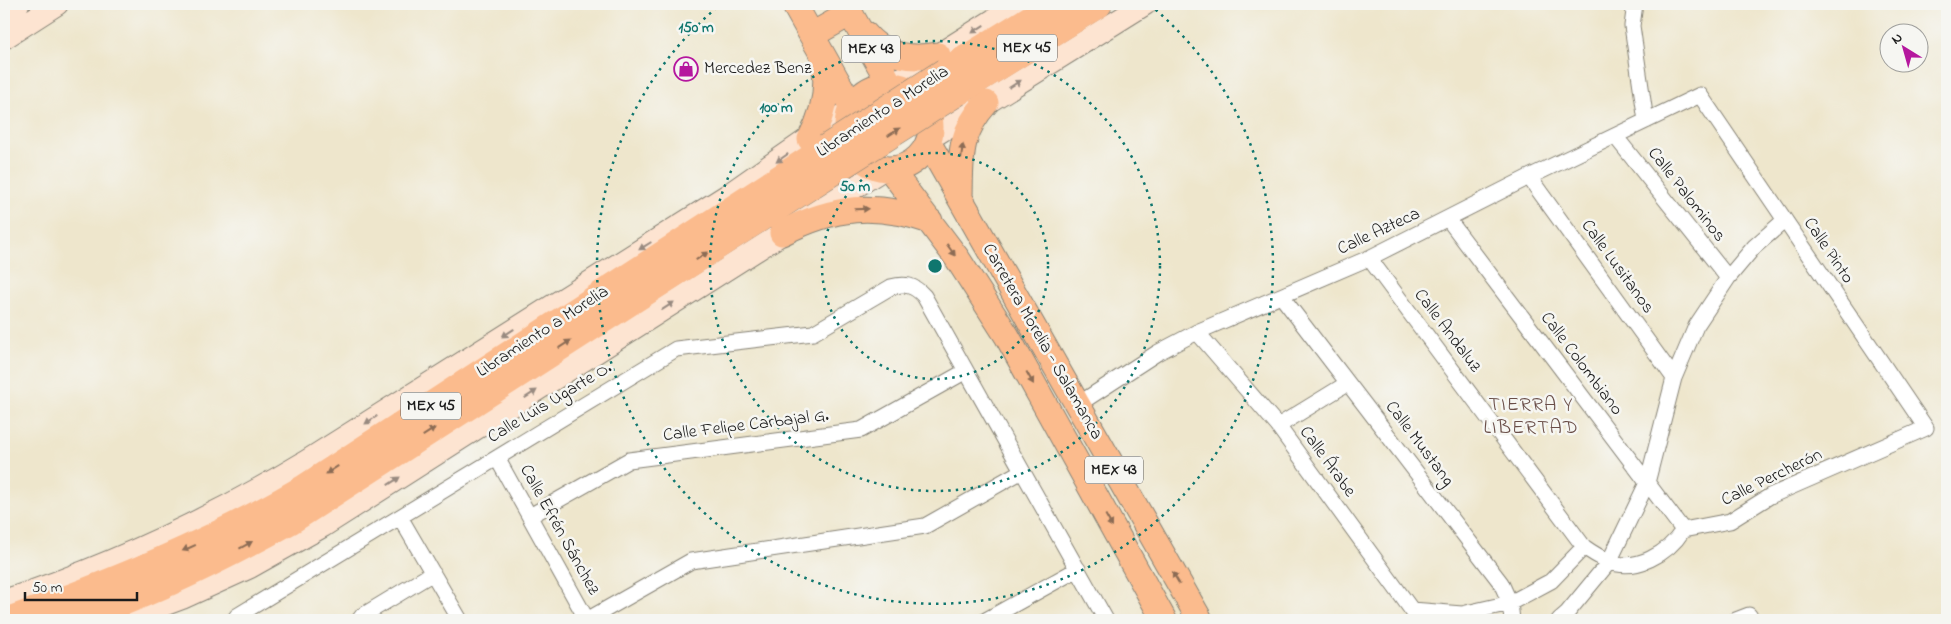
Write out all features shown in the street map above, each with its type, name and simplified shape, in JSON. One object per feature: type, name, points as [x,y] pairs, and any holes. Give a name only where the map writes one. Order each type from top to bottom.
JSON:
[{"type":"highway","name":"Libramiento a Morelia","points":[[11,620],[140,570],[257,516],[305,488],[1054,4]]},
{"type":"highway","name":"Libramiento a Morelia","points":[[947,73],[1098,4]]},
{"type":"highway","name":"Libramiento a Morelia","points":[[73,620],[107,609],[175,580],[237,550],[291,520],[825,151]]},
{"type":"main road","points":[[4,13],[18,4]]},
{"type":"main road","points":[[4,42],[4,38],[57,4]]},
{"type":"main road","name":"MEX 43","points":[[794,4],[851,108],[868,90],[891,84],[916,93],[926,106],[931,122],[929,140]]},
{"type":"main road","points":[[891,84],[947,73],[1019,4]]},
{"type":"main road","points":[[851,108],[847,125],[853,148],[863,160],[887,168],[901,167],[915,160],[929,140],[1145,4]]},
{"type":"main road","points":[[825,151],[818,125],[826,94],[824,63],[815,41],[852,15],[880,47],[893,54],[916,58],[947,73]]},
{"type":"main road","name":"MEX 43","points":[[852,15],[891,84]]},
{"type":"main road","points":[[960,200],[960,154],[963,140],[968,126],[986,103]]},
{"type":"main road","points":[[4,602],[122,557],[247,497],[728,195],[825,151],[851,108]]},
{"type":"main road","name":"Carretera Morelia - Salamanca","points":[[929,140],[960,200],[1200,620]]},
{"type":"main road","points":[[123,620],[182,598],[250,567],[323,526],[887,168]]},
{"type":"main road","name":"Carretera Morelia - Salamanca","points":[[887,168],[930,221],[973,281],[1007,336],[1164,620]]},
{"type":"main road","points":[[782,233],[805,221],[830,213],[855,209],[881,209],[906,213],[930,221]]},
{"type":"street","points":[[1635,4],[1632,26],[1646,120]]},
{"type":"street","name":"Calle Azteca","points":[[1077,405],[1157,353],[1197,332],[1369,258],[1529,177],[1700,95]]},
{"type":"street","name":"Calle Pinto","points":[[1700,95],[1926,428]]},
{"type":"street","name":"Calle Palominos","points":[[1615,136],[1728,278]]},
{"type":"street","name":"Calle Lusitanos","points":[[1529,177],[1674,378]]},
{"type":"street","name":"Calle Colombiano","points":[[1448,219],[1683,530]]},
{"type":"street","points":[[1559,620],[1609,562],[1647,483],[1674,378],[1696,326],[1728,278],[1754,247],[1784,220]]},
{"type":"street","name":"Calle Andaluz","points":[[1369,258],[1584,547]]},
{"type":"street","name":"Calle Luis Ugarte O.","points":[[234,620],[236,616],[676,349],[813,334],[891,287],[909,285],[918,289],[924,296],[966,371]]},
{"type":"street","name":"Calle Mustang","points":[[1282,297],[1501,583],[1510,603],[1512,620]]},
{"type":"street","name":"Calle Árabe","points":[[1197,332],[1278,426],[1416,615]]},
{"type":"street","points":[[966,371],[1106,620]]},
{"type":"street","name":"Calle Felipe Carbajal G.","points":[[530,516],[629,460],[861,430],[966,371]]},
{"type":"street","points":[[1278,426],[1348,383]]},
{"type":"street","name":"Calle Percherón","points":[[1683,530],[1730,521],[1770,496],[1926,428]]},
{"type":"street","name":"Calle Efrén Sánchez","points":[[497,458],[587,620]]},
{"type":"street","points":[[587,620],[691,561],[925,526],[1022,471]]},
{"type":"street","points":[[400,517],[460,620]]},
{"type":"street","points":[[1416,615],[1462,614],[1510,603],[1551,580],[1584,547],[1609,562],[1635,564],[1659,555],[1678,538],[1683,530]]},
{"type":"street","points":[[986,620],[1078,570]]},
{"type":"street","points":[[359,620],[362,616],[433,573]]},
{"type":"place","name":"Mercedez Benz","points":[[686,69]]},
{"type":"district","name":"TIERRA Y LIBERTAD","points":[[1531,416]]}]
